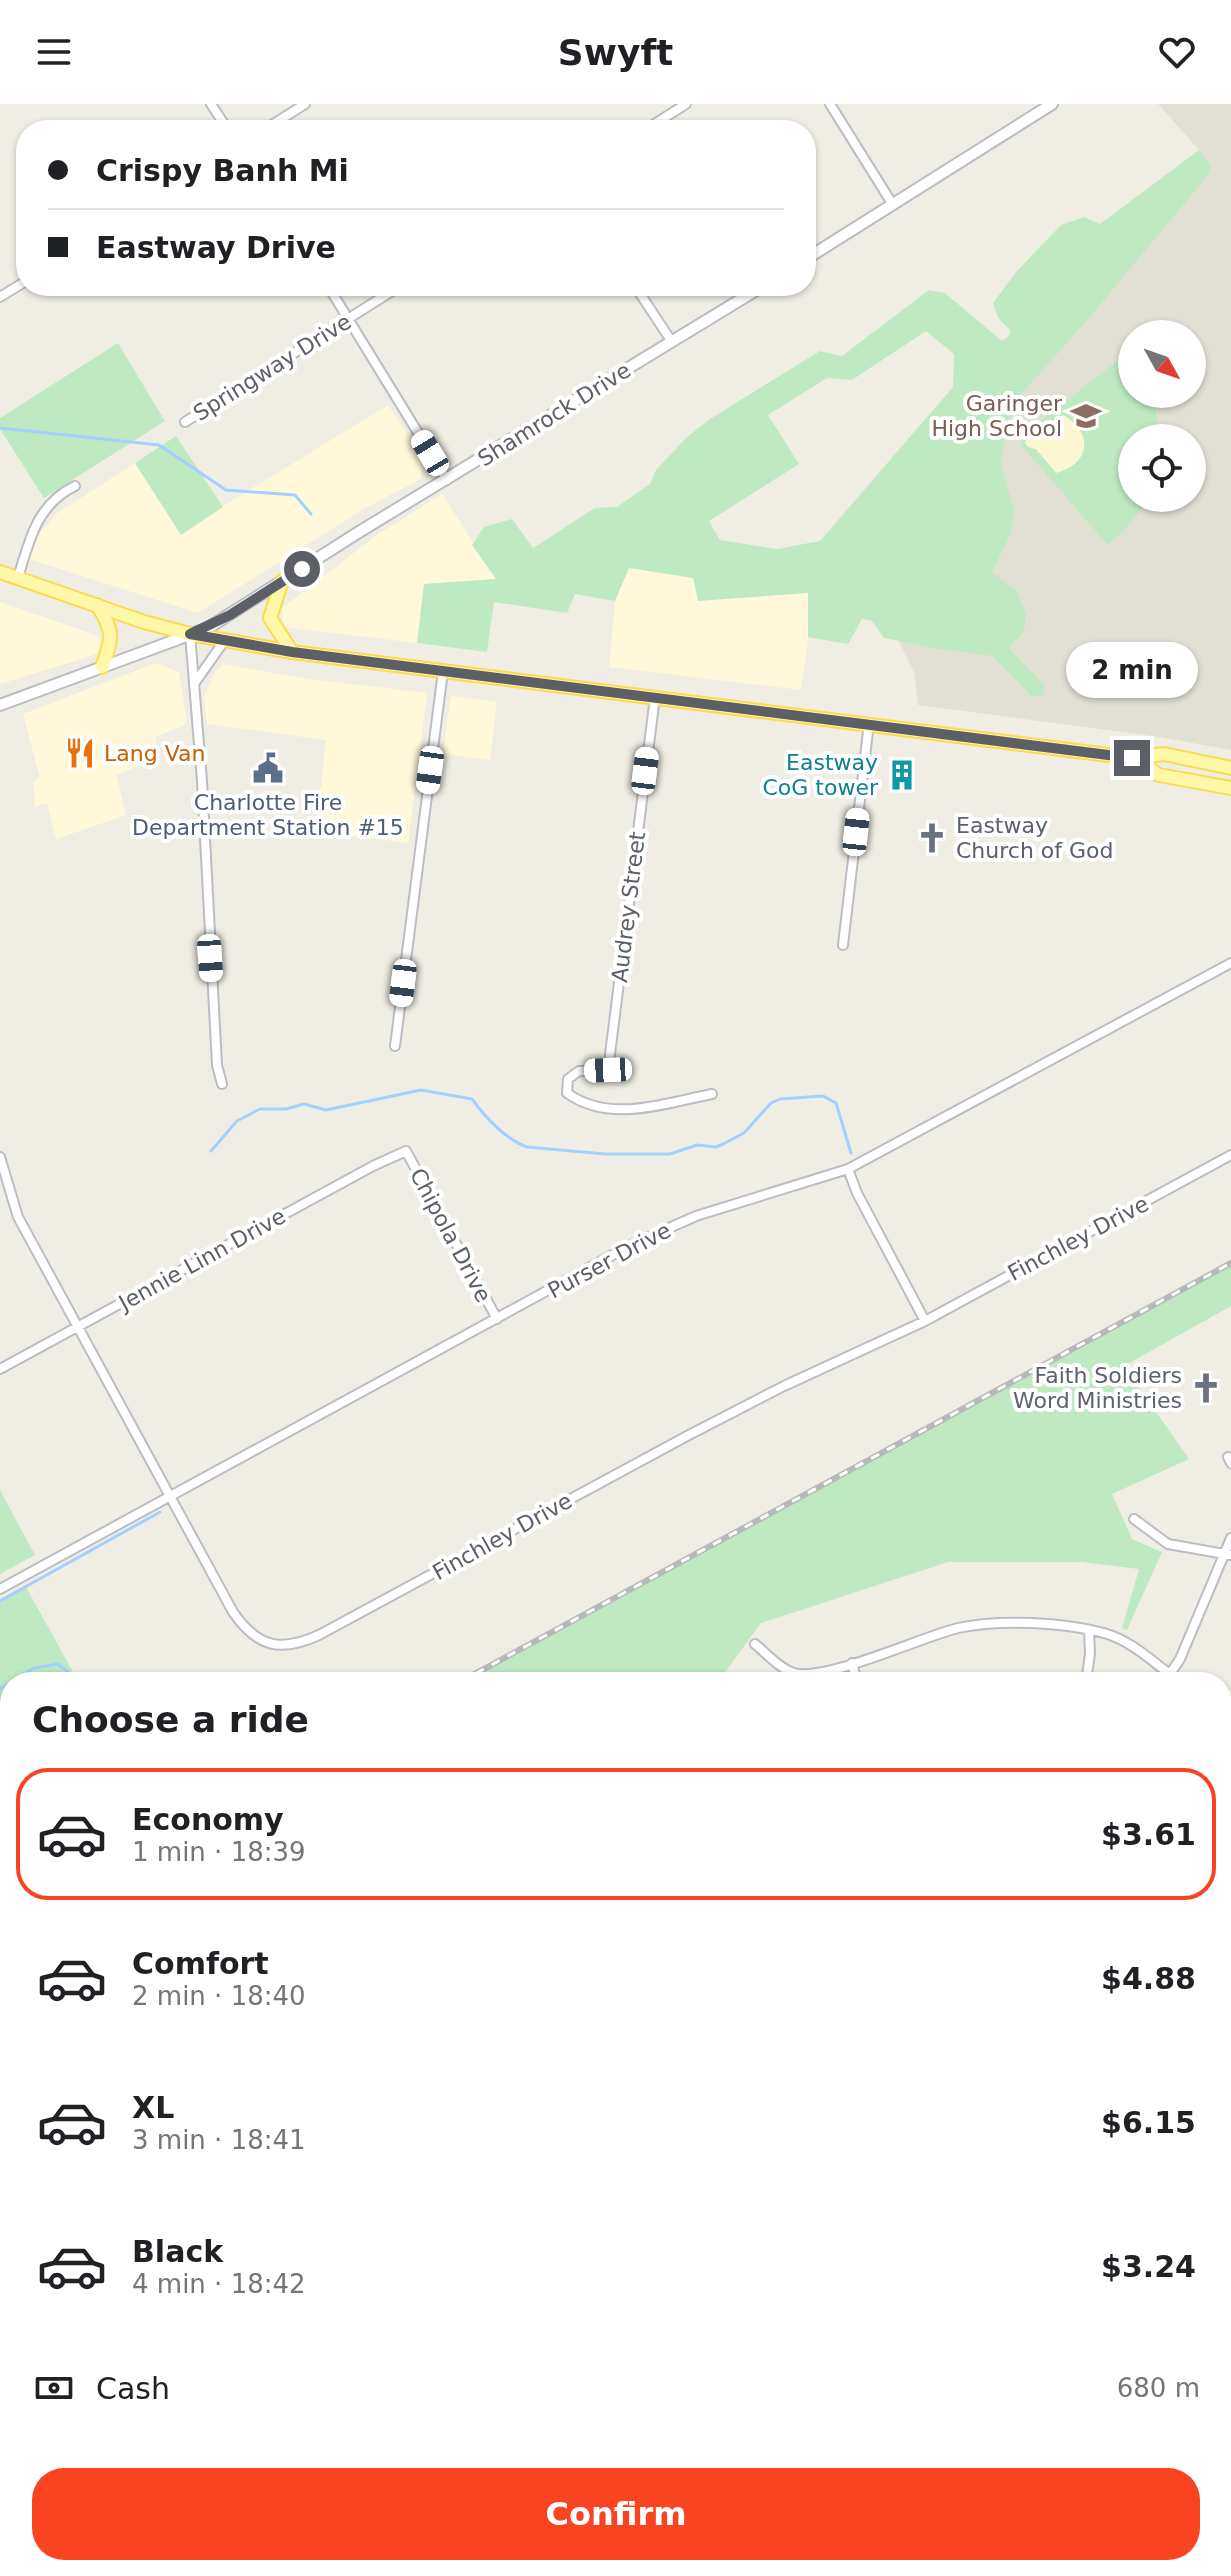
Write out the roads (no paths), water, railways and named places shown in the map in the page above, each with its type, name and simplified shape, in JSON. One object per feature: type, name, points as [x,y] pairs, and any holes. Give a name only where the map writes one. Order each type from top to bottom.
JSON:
[{"type":"main road","points":[[0,572],[190,634],[292,652],[1132,758],[1164,754],[1231,768]]},
{"type":"main road","points":[[282,581],[270,618],[292,652]]},
{"type":"main road","points":[[97,605],[110,625],[110,646],[102,667]]},
{"type":"main road","points":[[1132,758],[1159,775],[1231,788]]},
{"type":"street","points":[[280,120],[305,104]]},
{"type":"street","points":[[661,120],[686,104]]},
{"type":"street","points":[[830,104],[893,205]]},
{"type":"street","points":[[816,253],[1052,104]]},
{"type":"street","points":[[334,296],[447,480]]},
{"type":"street","name":"Springway Drive","points":[[185,422],[385,296]]},
{"type":"street","points":[[642,296],[672,342]]},
{"type":"street","name":"Shamrock Drive","points":[[0,705],[218,622],[747,296]]},
{"type":"street","points":[[18,578],[39,518],[62,492],[75,486]]},
{"type":"street","points":[[190,634],[202,781],[217,1065],[222,1084]]},
{"type":"street","points":[[193,684],[225,640]]},
{"type":"street","points":[[395,1046],[443,671]]},
{"type":"street","name":"Audrey Street","points":[[655,697],[608,1070],[579,1071],[568,1079],[567,1093],[584,1105],[619,1111],[712,1094]]},
{"type":"street","points":[[843,945],[869,723]]},
{"type":"street","name":"Purser Drive","points":[[0,1589],[662,1230],[705,1213],[848,1169],[1231,963]]},
{"type":"street","name":"Chipola Drive","points":[[406,1151],[497,1319]]},
{"type":"street","name":"Jennie Linn Drive","points":[[0,1369],[406,1151]]},
{"type":"street","name":"Finchley Drive","points":[[0,1157],[18,1217],[240,1622],[262,1641],[291,1646],[319,1635],[770,1393],[925,1321],[1231,1155]]},
{"type":"street","points":[[848,1169],[857,1193],[925,1321]]},
{"type":"street","points":[[1134,1519],[1168,1544],[1228,1555]]},
{"type":"street","points":[[1171,1672],[1228,1555],[1231,1538]]},
{"type":"street","points":[[825,1672],[923,1639],[977,1625],[1017,1623],[1103,1633],[1130,1644],[1167,1672]]},
{"type":"street","points":[[1087,1672],[1089,1630]]},
{"type":"street","points":[[755,1644],[785,1672]]},
{"type":"street","points":[[852,1663],[854,1672]]},
{"type":"waterway","points":[[0,428],[159,445],[226,490],[295,495],[311,514]]},
{"type":"waterway","points":[[211,1151],[237,1121],[260,1109],[286,1109],[304,1104],[326,1110],[421,1090],[472,1099],[496,1127],[527,1147],[605,1154],[670,1154],[697,1145],[716,1147],[744,1133],[771,1103],[780,1099],[823,1096],[836,1103],[851,1153]]},
{"type":"waterway","points":[[0,1601],[160,1512]]},
{"type":"waterway","points":[[27,1672],[58,1664],[68,1672]]},
{"type":"railway","points":[[478,1672],[1231,1263]]},
{"type":"place","name":"Garinger High School","points":[[1086,416]]},
{"type":"place","name":"Lang Van","points":[[80,753]]},
{"type":"place","name":"Charlotte Fire Department Station #15","points":[[268,768]]},
{"type":"place","name":"Eastway CoG tower","points":[[902,775]]},
{"type":"place","name":"Eastway Church of God","points":[[932,838]]},
{"type":"place","name":"Faith Soldiers Word Ministries","points":[[1206,1388]]}]
